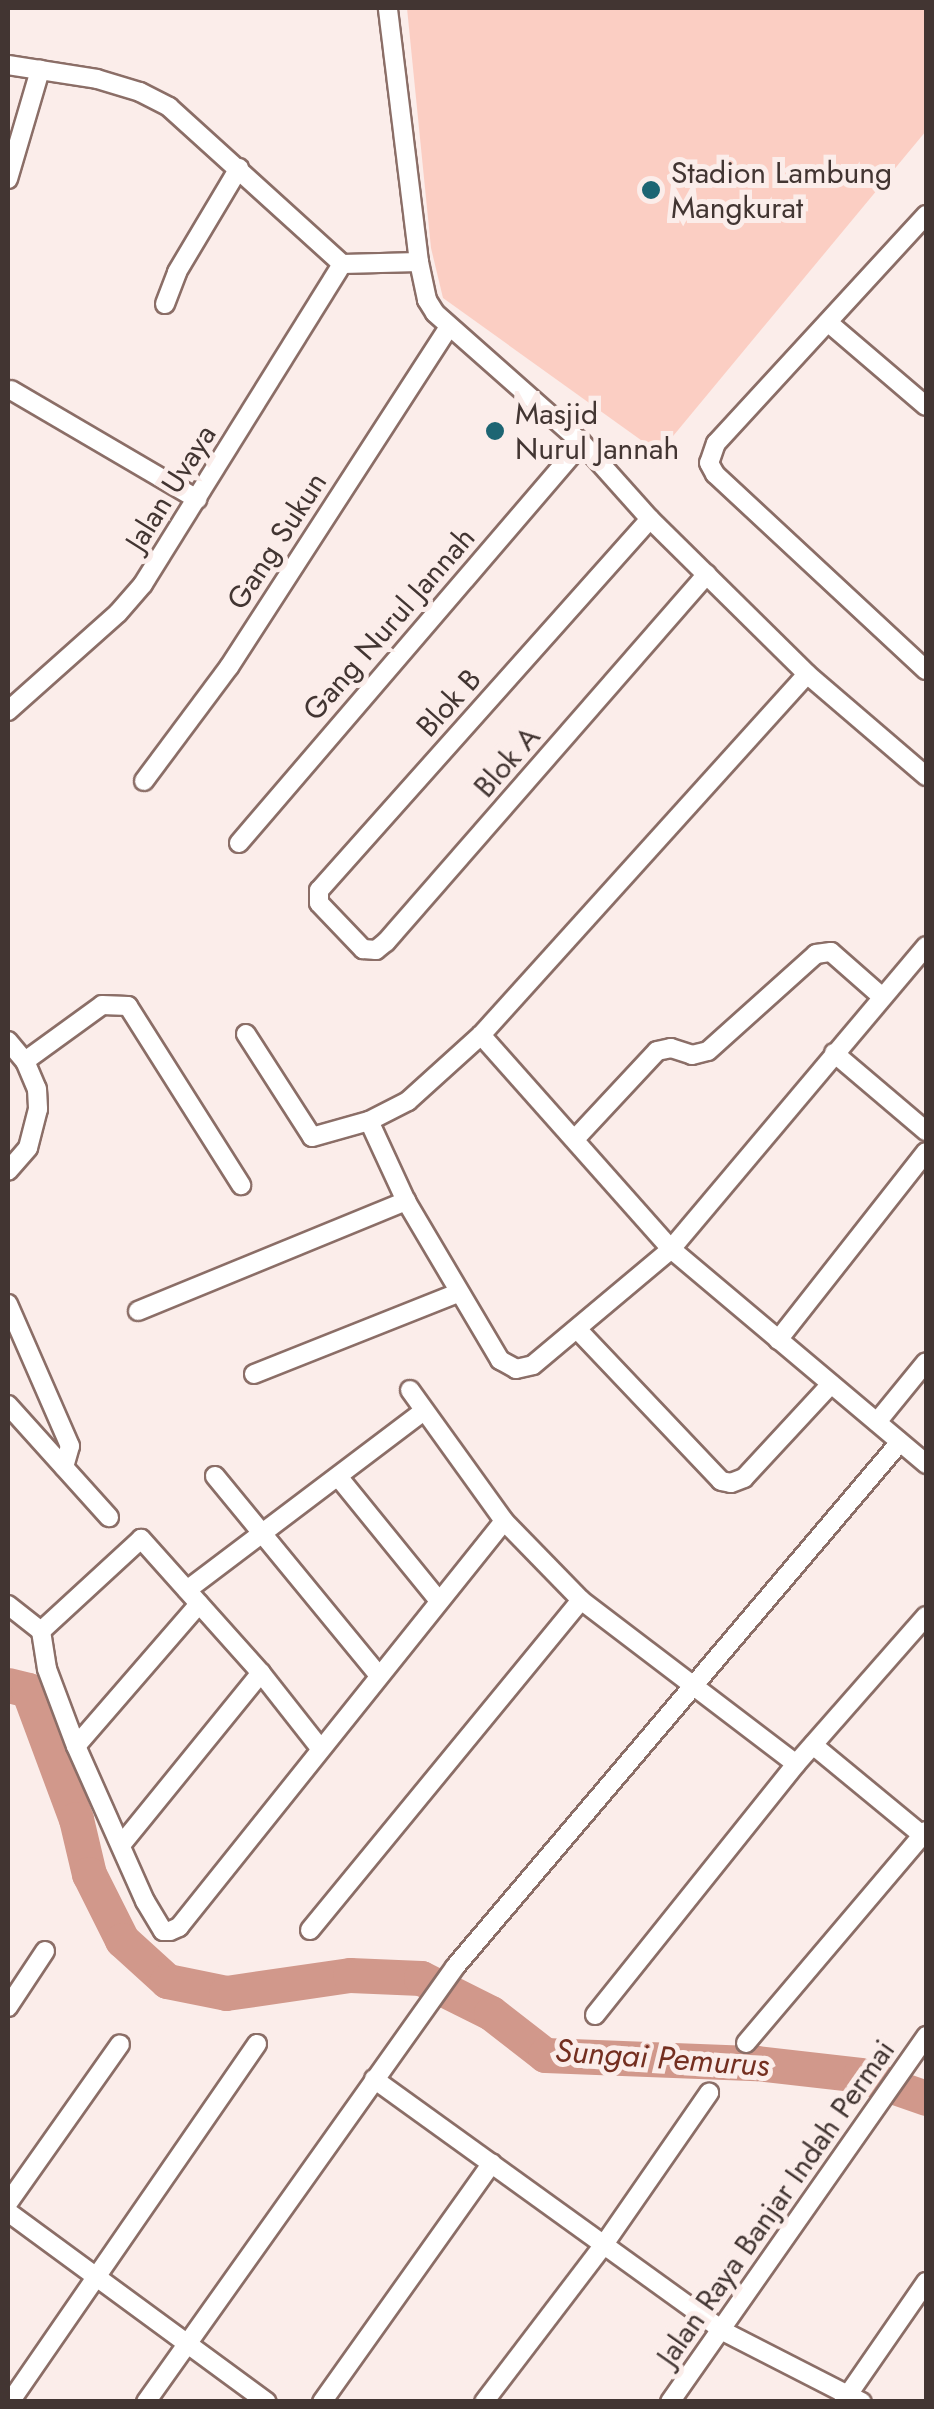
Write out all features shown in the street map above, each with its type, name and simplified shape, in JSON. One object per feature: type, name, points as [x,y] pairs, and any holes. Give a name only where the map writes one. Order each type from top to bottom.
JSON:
[{"type":"street","points":[[388,8],[419,262],[428,300],[449,326],[582,443],[650,519],[806,674],[926,776]]},
{"type":"street","points":[[8,66],[140,92],[190,122],[342,264],[419,262]]},
{"type":"street","points":[[8,180],[40,70]]},
{"type":"street","points":[[165,304],[177,272],[239,168]]},
{"type":"street","points":[[926,215],[830,324],[716,443],[709,463],[715,474],[926,670]]},
{"type":"street","name":"Jalan Uvaya","points":[[8,711],[118,613],[156,565],[342,264]]},
{"type":"street","points":[[830,324],[926,406]]},
{"type":"street","name":"Gang Sukun","points":[[144,780],[229,666],[449,326]]},
{"type":"street","points":[[11,390],[197,498]]},
{"type":"street","name":"Gang Nurul Jannah","points":[[239,844],[582,443]]},
{"type":"street","name":"Blok B","points":[[341,928],[319,904],[324,884],[650,519]]},
{"type":"street","name":"Blok A","points":[[341,928],[369,951],[386,942],[707,574]]},
{"type":"street","points":[[246,1034],[312,1138],[369,1121],[408,1101],[481,1035],[806,674]]},
{"type":"street","points":[[369,1121],[406,1201],[500,1360],[516,1368],[533,1365],[671,1248],[926,946]]},
{"type":"street","points":[[575,1139],[657,1051],[671,1048],[692,1056],[708,1051],[816,954],[823,951],[838,956],[881,996]]},
{"type":"street","points":[[25,1061],[102,1005],[128,1006],[242,1186]]},
{"type":"street","points":[[481,1035],[671,1248],[926,1464]]},
{"type":"street","points":[[8,1041],[25,1061],[37,1089],[36,1125],[28,1148],[8,1171]]},
{"type":"street","points":[[834,1053],[926,1131]]},
{"type":"street","points":[[778,1340],[926,1152]]},
{"type":"street","points":[[138,1311],[406,1201]]},
{"type":"street","points":[[254,1374],[458,1293]]},
{"type":"street","points":[[8,1304],[70,1446],[64,1466]]},
{"type":"street","points":[[577,1328],[721,1481],[731,1483],[744,1478],[831,1384]]},
{"type":"street","points":[[877,1422],[926,1362]]},
{"type":"street","points":[[410,1390],[504,1521],[581,1600],[796,1764]]},
{"type":"street","points":[[8,1405],[109,1517]]},
{"type":"street","points":[[76,1746],[193,1597],[262,1536],[424,1412]]},
{"type":"street","points":[[146,2402],[417,2015],[900,1442]]},
{"type":"street","points":[[215,1476],[379,1676]]},
{"type":"street","points":[[340,1478],[439,1601]]},
{"type":"street","points":[[8,1605],[41,1631],[47,1668],[76,1746],[156,1922],[170,1931],[179,1926],[504,1521]]},
{"type":"street","points":[[41,1631],[140,1539],[261,1673],[320,1748]]},
{"type":"street","points":[[310,1930],[581,1600]]},
{"type":"street","points":[[595,2015],[796,1764],[926,1616]]},
{"type":"street","points":[[121,1845],[261,1673]]},
{"type":"street","points":[[746,2043],[925,1835],[813,1745]]},
{"type":"street","points":[[8,2006],[45,1951]]},
{"type":"street","name":"Jalan Raya Banjar Indah Permai","points":[[670,2402],[926,2036]]},
{"type":"street","points":[[8,2203],[120,2044]]},
{"type":"street","points":[[10,2402],[98,2280],[257,2044]]},
{"type":"street","points":[[374,2078],[604,2242],[722,2332],[851,2399],[926,2282]]},
{"type":"street","points":[[484,2402],[604,2242],[709,2092]]},
{"type":"street","points":[[322,2402],[492,2163]]},
{"type":"street","points":[[8,2212],[267,2402]]},
{"type":"shaded area","name":"Stadion Lambung Mangkurat","points":[[407,8],[926,8],[926,131],[659,453],[443,298],[431,248]]},
{"type":"waterway","name":"Sungai Pemurus","points":[[8,1685],[28,1690],[76,1819],[89,1874],[122,1940],[167,1981],[226,1993],[350,1975],[421,1978],[491,2013],[545,2055],[757,2063],[860,2075],[926,2098]]},
{"type":"place","name":"Stadion Lambung Mangkurat","points":[[651,190]]},
{"type":"place","name":"Masjid Nurul Jannah","points":[[495,431]]}]
